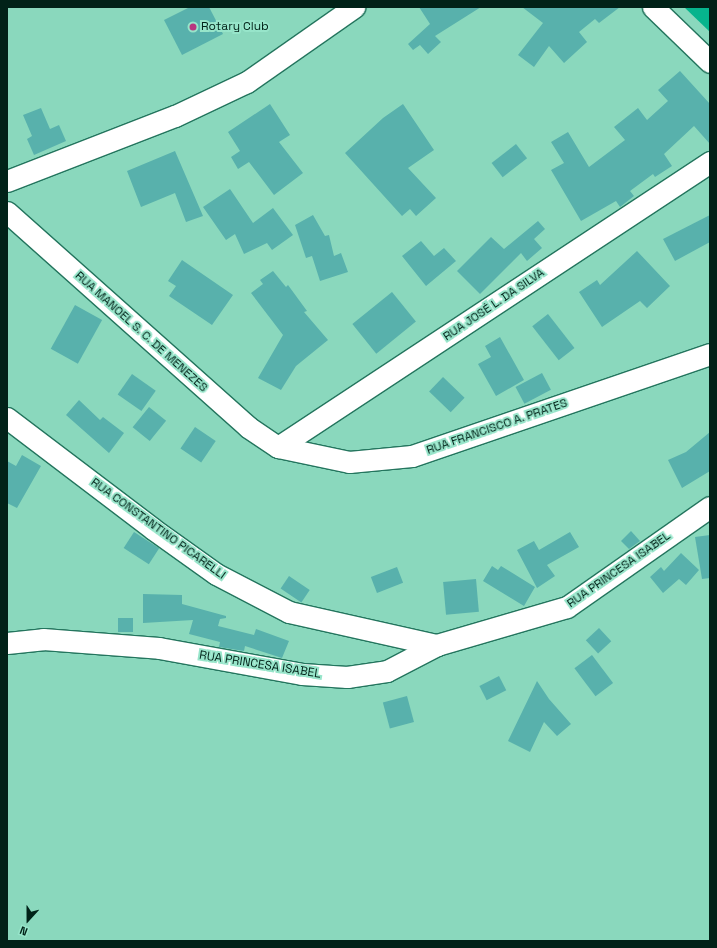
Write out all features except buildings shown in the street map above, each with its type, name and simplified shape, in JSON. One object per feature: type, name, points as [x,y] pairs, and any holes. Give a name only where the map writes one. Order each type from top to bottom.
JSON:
[{"type":"street","points":[[7,181],[175,116],[247,82],[354,7]]},
{"type":"street","points":[[653,7],[710,62]]},
{"type":"street","name":"RUA JOSÉ L. DA SILVA","points":[[278,447],[710,162]]},
{"type":"street","name":"RUA MANOEL S. C. DE MENEZES","points":[[7,212],[248,427],[278,447]]},
{"type":"street","name":"RUA FRANCISCO A. PRATES","points":[[278,447],[349,462],[412,456],[710,354]]},
{"type":"street","name":"RUA CONSTANTINO PICARELLI","points":[[7,418],[153,530],[222,577],[289,612],[437,645]]},
{"type":"street","name":"RUA PRINCESA ISABEL","points":[[7,643],[43,639],[160,648],[302,674],[347,677],[387,671],[437,645],[567,607],[710,507]]},
{"type":"green space","points":[[684,7],[710,7],[710,32]]},
{"type":"place","name":"Rotary Club","points":[[193,27]]}]
